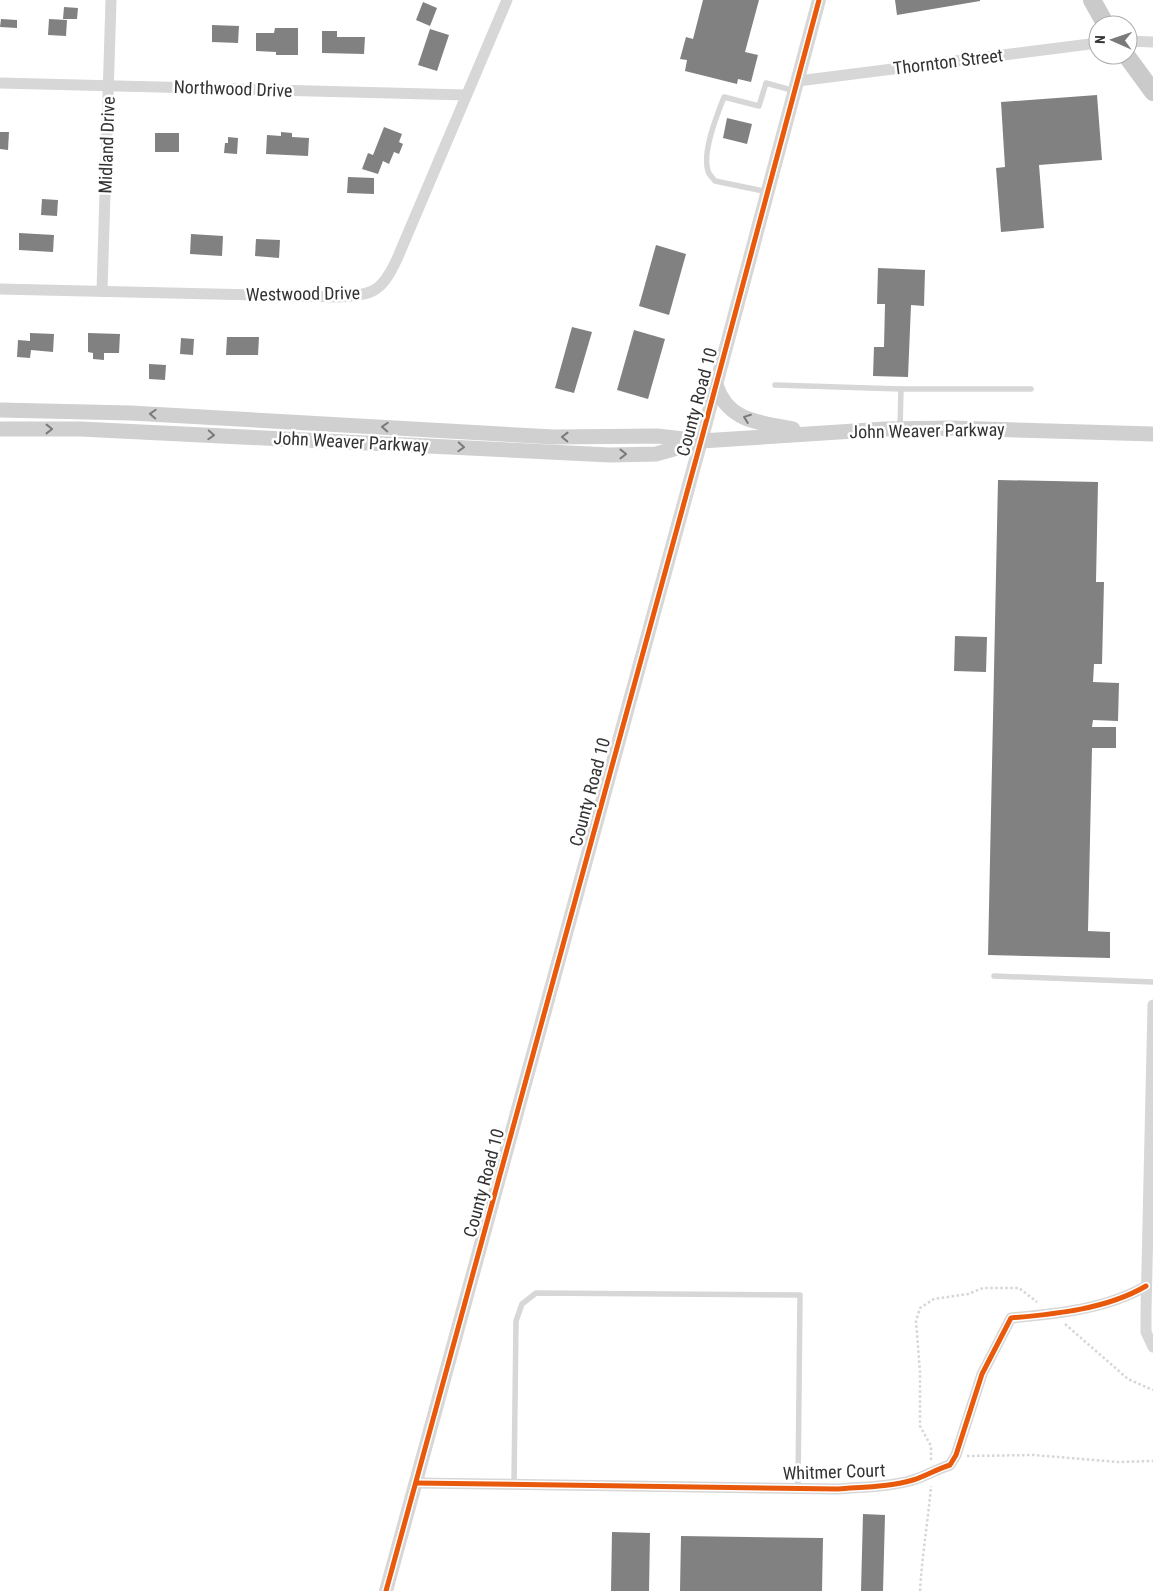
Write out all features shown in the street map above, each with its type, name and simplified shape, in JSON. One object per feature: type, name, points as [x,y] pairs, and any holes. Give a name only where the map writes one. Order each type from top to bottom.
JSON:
[{"type":"main road","points":[[1092,0],[1100,15]]},
{"type":"main road","points":[[1133,65],[1153,92]]},
{"type":"main road","points":[[716,384],[726,406],[736,413],[758,422],[811,433]]},
{"type":"main road","name":"John Weaver Parkway","points":[[0,410],[131,412],[553,437],[657,436],[701,441],[900,429],[1153,434]]},
{"type":"main road","name":"John Weaver Parkway","points":[[0,429],[90,429],[610,454],[656,454],[701,441]]},
{"type":"street","name":"Midland Drive","points":[[102,291],[112,0]]},
{"type":"street","name":"Westwood Drive","points":[[0,289],[339,297],[360,296],[376,291],[387,279],[397,259],[507,0]]},
{"type":"street","name":"County Road 10","points":[[386,1591],[701,441],[819,0]]},
{"type":"street","points":[[1138,41],[1153,42]]},
{"type":"street","name":"Thornton Street","points":[[797,86],[1088,44]]},
{"type":"street","name":"Northwood Drive","points":[[0,83],[466,95]]},
{"type":"street","points":[[1153,1006],[1146,1286],[1146,1332],[1153,1347]]},
{"type":"street","points":[[956,1455],[982,1374],[1011,1318],[1102,1305],[1134,1293],[1146,1286]]},
{"type":"street","name":"Whitmer Court","points":[[416,1483],[838,1489],[877,1486],[914,1480],[932,1470],[950,1466],[956,1455]]},
{"type":"lane","points":[[768,192],[715,181],[708,172],[707,154],[713,128],[724,97],[759,106],[766,84],[797,86]]},
{"type":"lane","points":[[775,384],[901,389],[1031,389]]},
{"type":"lane","points":[[900,429],[901,389]]},
{"type":"lane","points":[[994,976],[1153,982]]},
{"type":"lane","points":[[514,1485],[516,1321],[522,1304],[536,1293],[800,1295],[798,1488]]},
{"type":"path","points":[[931,1455],[1034,1455],[1118,1462],[1153,1462]]},
{"type":"building","points":[[703,0],[759,0],[745,52],[758,55],[751,82],[738,79],[737,84],[685,71],[687,60],[680,59],[686,37],[693,39]]},
{"type":"building","points":[[895,0],[980,0],[980,1],[897,15]]},
{"type":"building","points":[[423,2],[437,8],[430,26],[416,20]]},
{"type":"building","points":[[64,7],[78,8],[77,19],[63,19]]},
{"type":"building","points":[[1,19],[17,20],[17,28],[0,27]]},
{"type":"building","points":[[49,19],[67,20],[66,36],[48,35]]},
{"type":"building","points":[[212,25],[239,26],[238,43],[212,42]]},
{"type":"building","points":[[275,28],[298,28],[298,55],[276,55],[276,52],[256,51],[256,33],[274,33]]},
{"type":"building","points":[[430,29],[449,35],[437,71],[418,65]]},
{"type":"building","points":[[322,31],[337,31],[337,37],[365,37],[364,54],[322,53]]},
{"type":"building","points":[[1097,95],[1102,160],[1039,165],[1044,228],[1001,232],[996,168],[1005,167],[1001,102]]},
{"type":"building","points":[[727,118],[752,124],[747,144],[723,138]]},
{"type":"building","points":[[384,127],[402,134],[399,142],[403,144],[399,154],[394,152],[389,164],[383,161],[378,174],[362,169],[368,153],[373,155]]},
{"type":"building","points":[[0,132],[9,132],[8,150],[0,149]]},
{"type":"building","points":[[281,132],[292,133],[292,137],[309,138],[308,156],[266,154],[267,135],[281,136]]},
{"type":"building","points":[[155,133],[179,133],[179,152],[155,152]]},
{"type":"building","points":[[228,137],[238,138],[237,154],[224,153]]},
{"type":"building","points":[[348,177],[374,178],[374,194],[347,193]]},
{"type":"building","points":[[42,199],[58,200],[57,216],[41,215]]},
{"type":"building","points":[[19,233],[54,235],[53,252],[19,250]]},
{"type":"building","points":[[191,234],[223,236],[222,256],[190,254]]},
{"type":"building","points":[[256,239],[280,240],[279,258],[255,256]]},
{"type":"building","points":[[656,245],[686,254],[669,315],[639,306]]},
{"type":"building","points":[[878,268],[925,270],[924,306],[911,305],[908,377],[873,376],[874,347],[884,347],[885,304],[877,304]]},
{"type":"building","points":[[572,327],[592,332],[574,393],[555,388]]},
{"type":"building","points":[[634,330],[665,339],[648,399],[617,390]]},
{"type":"building","points":[[30,333],[54,334],[53,352],[31,350],[30,358],[17,357],[18,340],[30,341]]},
{"type":"building","points":[[88,333],[120,334],[119,353],[104,353],[104,360],[93,359],[93,353],[88,352]]},
{"type":"building","points":[[227,337],[259,337],[258,355],[226,355]]},
{"type":"building","points":[[181,338],[194,339],[193,355],[180,354]]},
{"type":"building","points":[[149,364],[166,365],[165,380],[149,379]]},
{"type":"building","points":[[998,480],[1098,482],[1096,582],[1104,582],[1102,664],[1094,664],[1093,682],[1119,683],[1118,721],[1093,720],[1092,727],[1116,727],[1116,748],[1092,748],[1088,931],[1110,932],[1110,958],[988,955]]},
{"type":"building","points":[[955,636],[987,637],[986,672],[954,671]]},
{"type":"building","points":[[863,1514],[885,1515],[883,1591],[861,1591]]},
{"type":"building","points":[[612,1532],[650,1533],[649,1591],[611,1591]]},
{"type":"building","points":[[681,1536],[823,1538],[822,1591],[680,1591]]},
{"type":"cycle path","points":[[386,1591],[701,441],[819,0]]},
{"type":"cycle path","points":[[416,1483],[838,1489],[885,1485],[913,1480],[950,1465],[956,1455],[982,1374],[1011,1318],[1046,1315],[1098,1305],[1131,1294],[1146,1286]]}]
